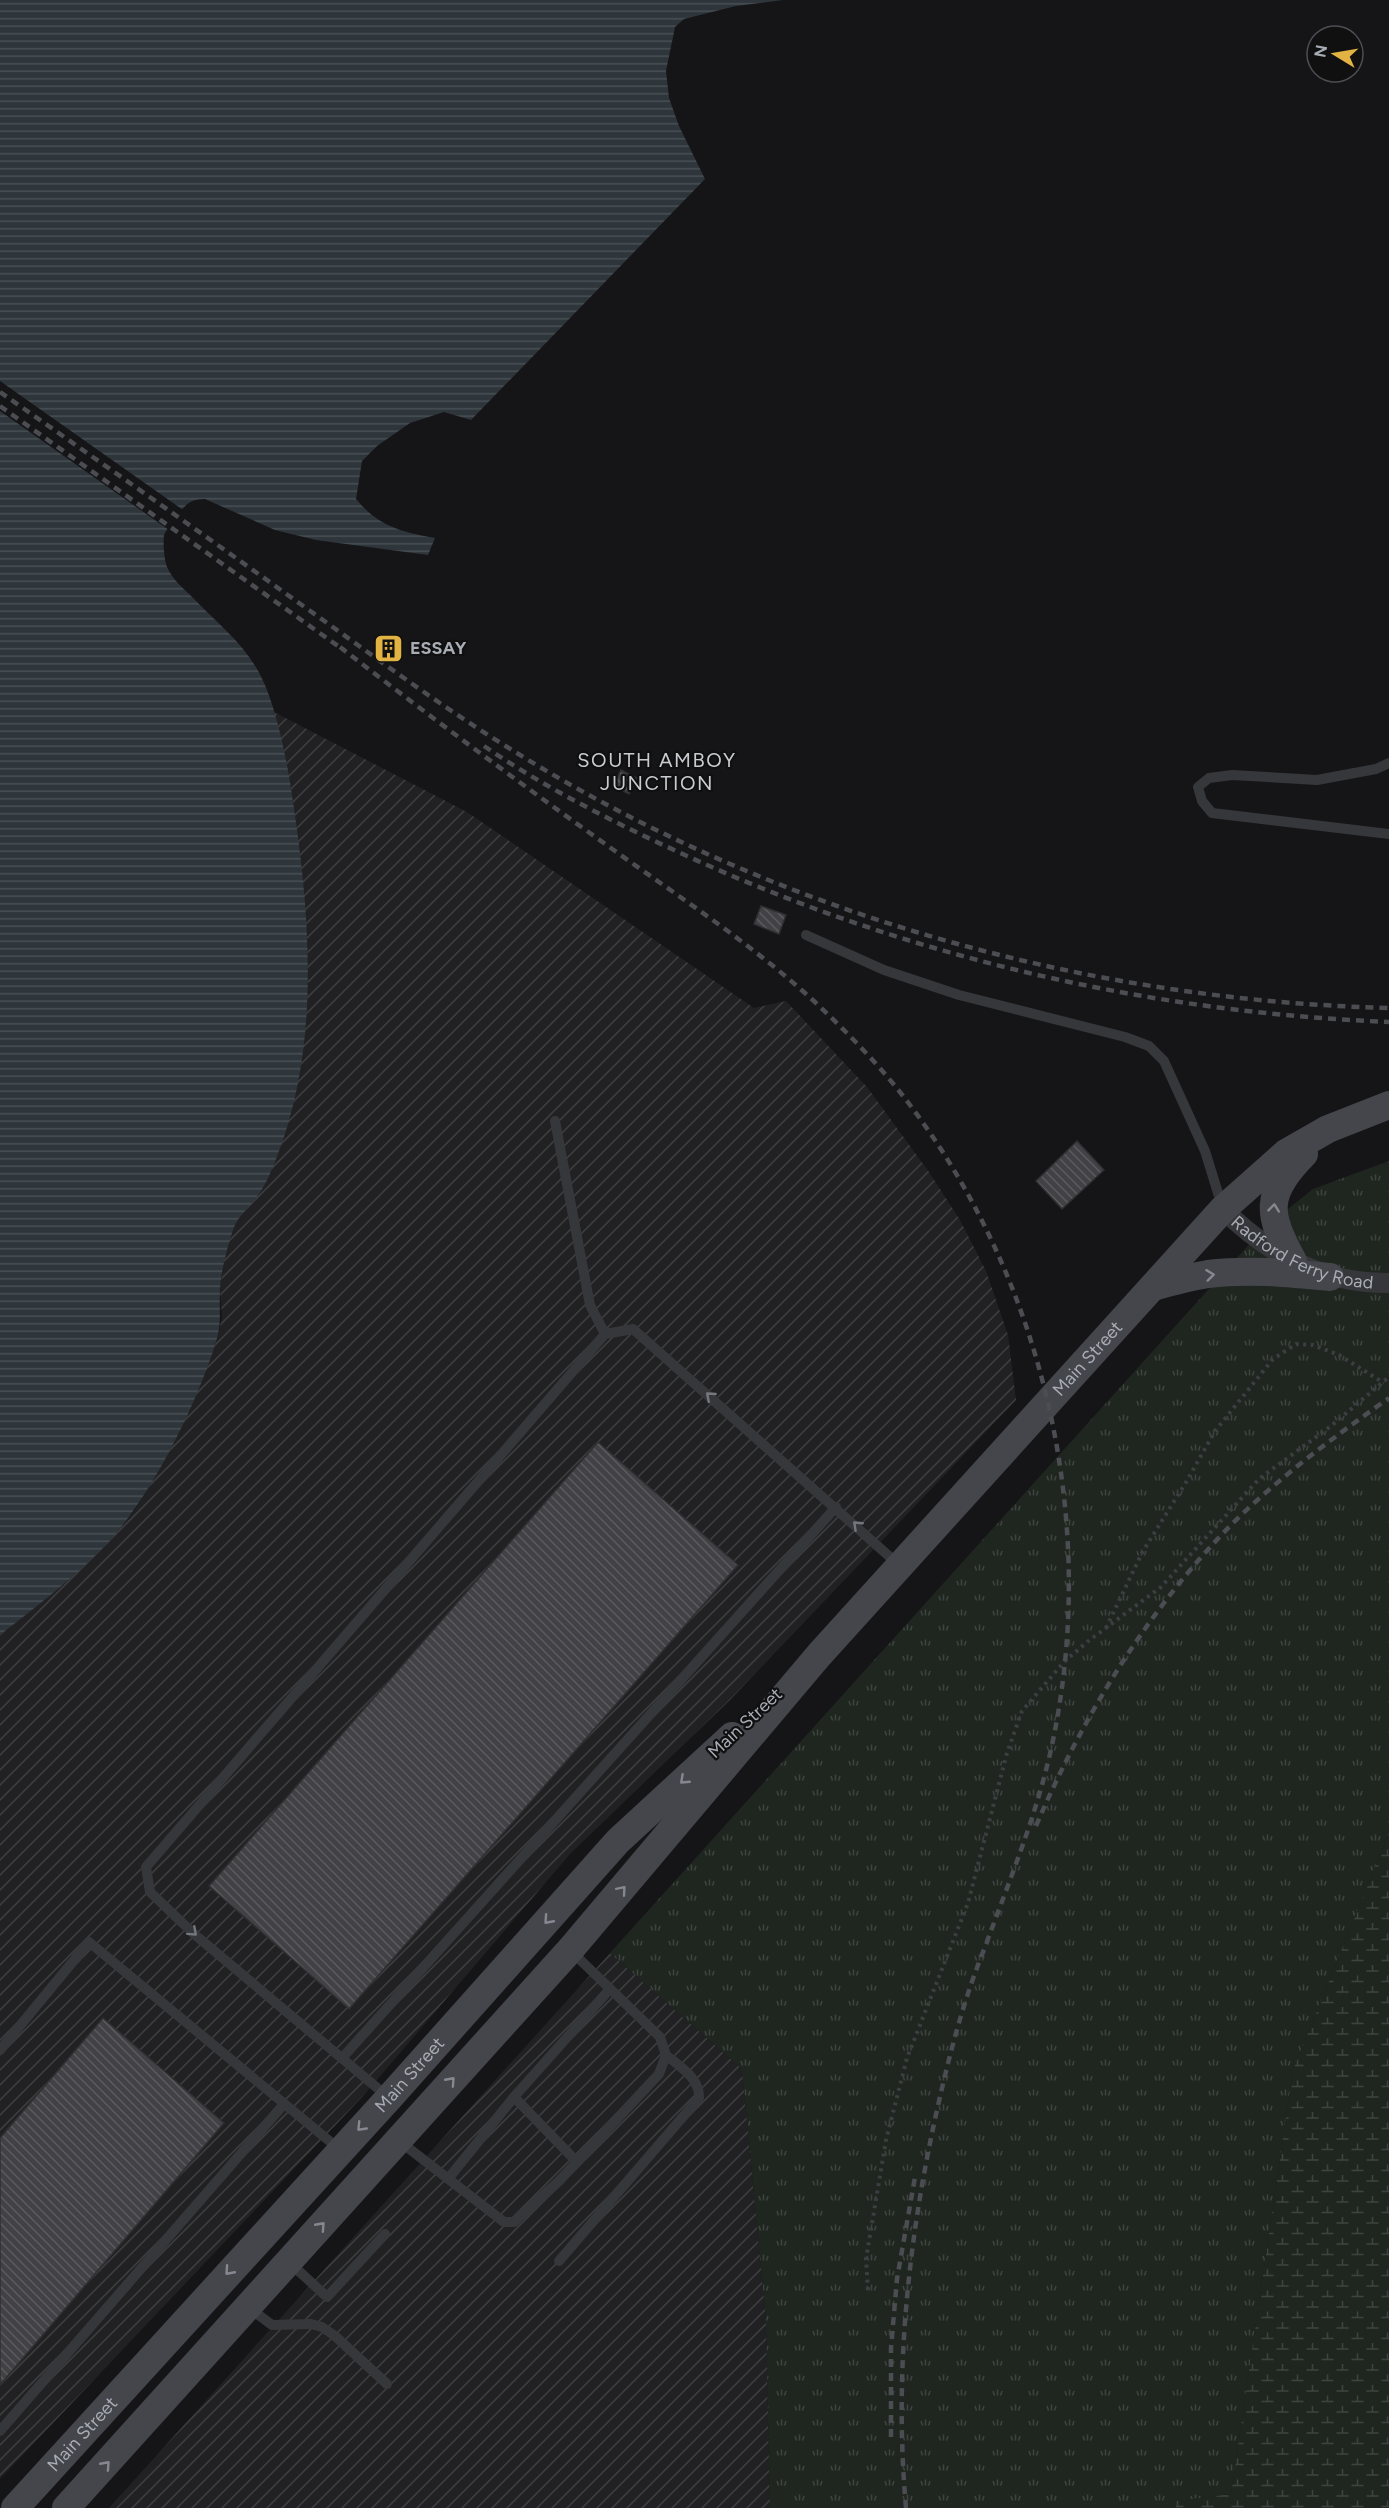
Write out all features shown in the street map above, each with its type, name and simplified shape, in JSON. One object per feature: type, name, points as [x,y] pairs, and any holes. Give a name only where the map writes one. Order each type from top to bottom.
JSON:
[{"type":"main road","name":"Main Street","points":[[66,2508],[570,1950],[819,1655],[1223,1209],[1286,1153],[1328,1129],[1389,1105]]},
{"type":"main road","points":[[1293,1262],[1272,1215],[1276,1195],[1290,1168],[1328,1129]]},
{"type":"main road","points":[[1153,1287],[1207,1274],[1236,1272],[1265,1271],[1329,1277]]},
{"type":"main road","name":"Main Street","points":[[15,2508],[339,2150],[389,2098],[618,1841],[819,1655]]},
{"type":"street","name":"Radford Ferry Road","points":[[1223,1209],[1261,1242],[1293,1262],[1329,1277],[1358,1282],[1389,1282]]},
{"type":"lane","points":[[1389,763],[1376,769],[1317,780],[1232,775],[1209,778],[1198,787],[1202,801],[1212,813],[1389,834]]},
{"type":"lane","points":[[806,935],[884,970],[948,991],[1125,1037],[1149,1046],[1164,1061],[1205,1151],[1223,1209]]},
{"type":"lane","points":[[555,1121],[590,1305],[605,1334]]},
{"type":"lane","points":[[389,2098],[194,1934],[150,1892],[146,1867],[605,1334],[633,1329],[900,1565]]},
{"type":"lane","points":[[343,2058],[836,1507]]},
{"type":"lane","points":[[0,2050],[89,1942],[339,2150]]},
{"type":"lane","points":[[559,2261],[699,2098],[697,2082],[666,2055],[660,2037],[570,1950]]},
{"type":"lane","points":[[448,2179],[514,2097],[610,1989]]},
{"type":"lane","points":[[398,2140],[504,2222],[514,2222],[577,2162],[659,2074],[666,2055]]},
{"type":"lane","points":[[514,2097],[577,2162]]},
{"type":"lane","points":[[0,2431],[284,2104]]},
{"type":"lane","points":[[289,2262],[327,2297],[385,2234]]},
{"type":"lane","points":[[248,2307],[272,2325],[311,2324],[322,2327],[335,2336],[387,2384]]},
{"type":"path","points":[[1106,1628],[1143,1551],[1215,1431],[1273,1359],[1296,1344],[1313,1345],[1339,1355],[1384,1383]]},
{"type":"path","points":[[868,2290],[866,2259],[886,2140],[907,2058],[968,1903],[1007,1753],[1022,1711],[1064,1662],[1161,1587],[1259,1479],[1389,1377]]},
{"type":"shaded area","points":[[0,0],[783,0],[736,6],[684,19],[675,27],[666,71],[669,98],[679,126],[705,179],[471,420],[444,412],[410,423],[377,446],[362,461],[356,499],[382,522],[401,530],[435,538],[428,555],[316,540],[275,530],[205,499],[187,504],[164,535],[164,555],[169,571],[181,587],[251,659],[269,696],[279,730],[290,781],[303,880],[308,967],[303,1053],[295,1095],[274,1164],[261,1191],[241,1216],[232,1233],[221,1276],[218,1335],[198,1392],[173,1444],[144,1494],[113,1537],[73,1576],[0,1635]]},
{"type":"shaded area","points":[[274,712],[467,812],[754,1008],[786,1001],[867,1087],[929,1172],[960,1220],[986,1271],[1008,1335],[1016,1400],[730,1700],[570,1854],[364,2095],[0,2479],[0,1635],[44,1600],[110,1540],[134,1511],[155,1477],[185,1418],[217,1340],[222,1317],[220,1292],[223,1262],[233,1228],[241,1212],[260,1191],[268,1176],[308,986],[307,933],[300,857],[291,790]]},
{"type":"shaded area","points":[[610,1953],[742,2069],[766,2320],[770,2508],[109,2508]]},
{"type":"green space","points":[[1389,1161],[1389,1833],[1293,2070],[1231,2494],[1177,2501],[1176,2508],[770,2508],[766,2320],[742,2069],[610,1953],[1263,1229],[1313,1189]]},
{"type":"green space","points":[[1389,1833],[1389,2508],[1176,2508],[1176,2501],[1231,2494],[1293,2070]]},
{"type":"pier","points":[[0,381],[183,510],[169,530],[0,411]]},
{"type":"building","points":[[621,770],[637,778],[629,794],[613,786]]},
{"type":"building","points":[[761,906],[786,915],[779,934],[754,924]]},
{"type":"building","points":[[1077,1141],[1104,1170],[1062,1209],[1036,1181]]},
{"type":"building","points":[[598,1442],[738,1565],[349,2009],[209,1886]]},
{"type":"building","points":[[103,2018],[224,2123],[0,2385],[0,2138]]},
{"type":"railway","points":[[0,392],[400,676],[504,745],[605,804],[710,855],[818,899],[929,936],[1042,965],[1157,987],[1273,1001],[1389,1008]]},
{"type":"railway","points":[[0,406],[345,651]]},
{"type":"railway","points":[[340,647],[507,773],[741,941],[792,981],[865,1052],[910,1105],[956,1173],[994,1246],[1025,1323],[1048,1402],[1062,1483],[1069,1566],[1066,1648],[1049,1758],[1025,1840],[985,1947]]},
{"type":"railway","points":[[484,746],[532,777],[583,805],[687,856],[771,892],[856,923],[942,950],[1030,973],[1118,992],[1208,1006],[1298,1016],[1389,1022]]},
{"type":"railway","points":[[1036,1826],[1096,1706],[1119,1667],[1171,1594],[1230,1526],[1267,1491],[1389,1398]]},
{"type":"railway","points":[[906,2508],[902,2408],[903,2357],[911,2258],[918,2208],[937,2110],[953,2045],[965,2002],[988,1940]]},
{"type":"railway","points":[[891,2437],[891,2348],[897,2279],[915,2177]]},
{"type":"place","name":"ESSAY","points":[[389,648]]},
{"type":"district","name":"SOUTH AMBOY JUNCTION","points":[[657,772]]}]
